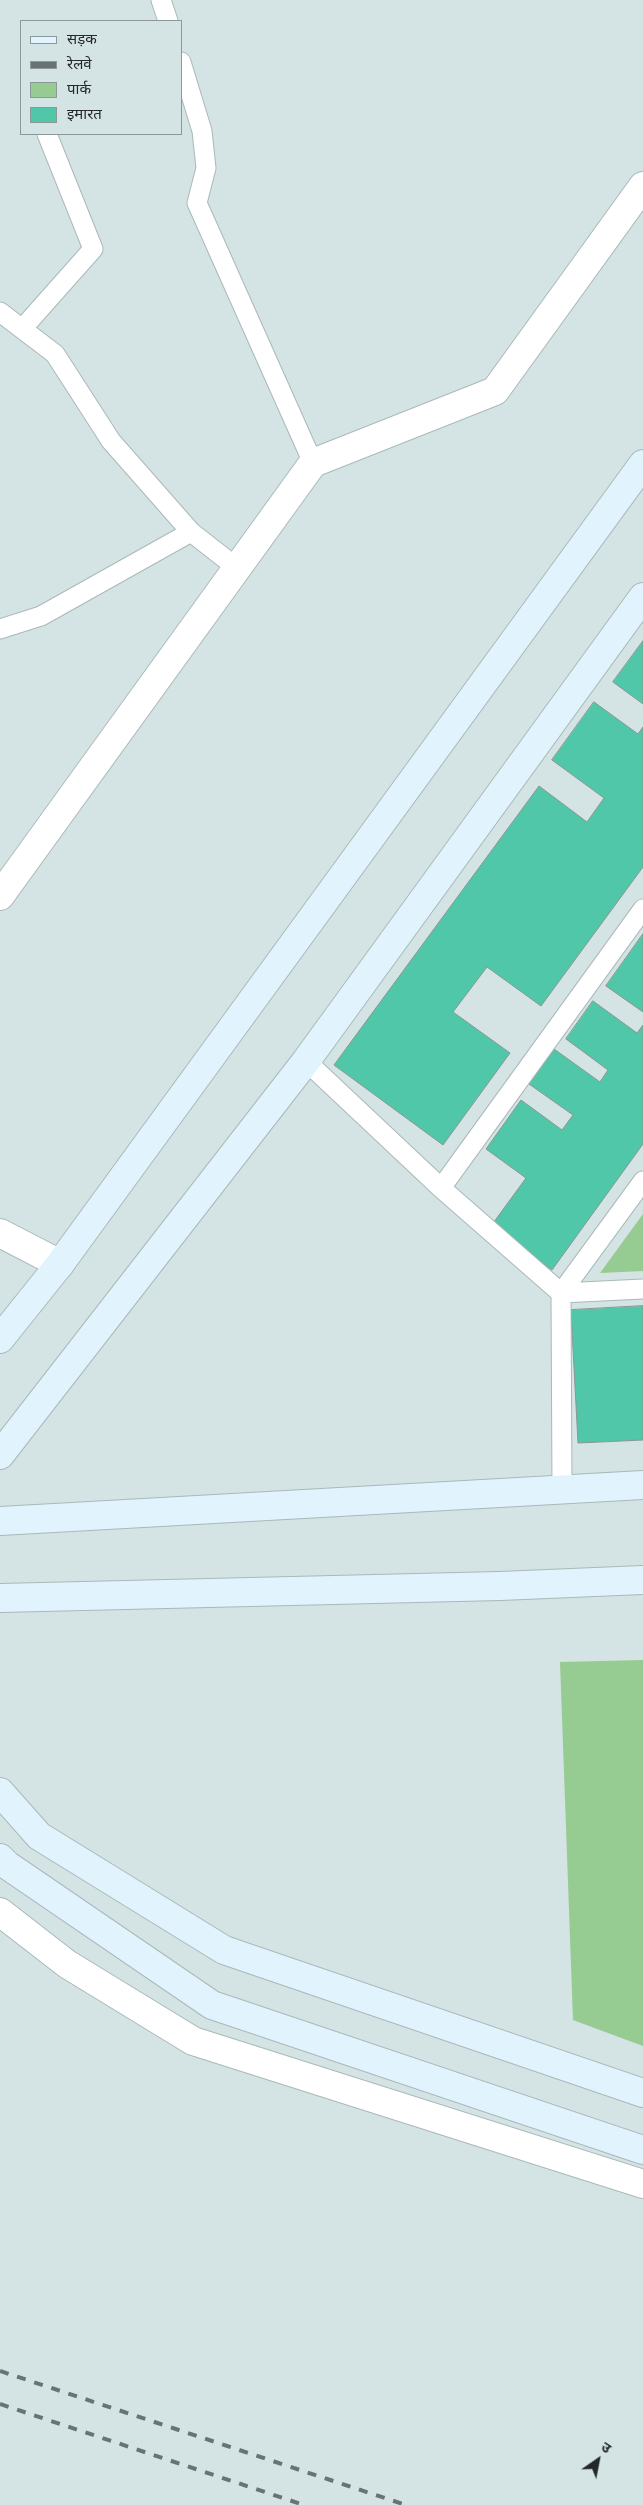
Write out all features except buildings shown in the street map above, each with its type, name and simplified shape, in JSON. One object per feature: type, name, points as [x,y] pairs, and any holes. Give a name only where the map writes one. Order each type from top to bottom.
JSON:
[{"type":"street","points":[[0,896],[313,463],[495,391],[643,186]]},
{"type":"street","points":[[0,1340],[60,1264],[643,464]]},
{"type":"street","points":[[0,1456],[306,1061],[641,603]]},
{"type":"street","points":[[0,1233],[60,1264]]},
{"type":"street","points":[[0,1521],[643,1485]]},
{"type":"street","points":[[0,1598],[643,1580]]},
{"type":"street","points":[[0,1792],[39,1836],[224,1950],[643,2093]]},
{"type":"street","points":[[0,1858],[7,1865],[212,2005],[643,2150]]},
{"type":"street","points":[[0,1912],[66,1964],[193,2041],[643,2184]]},
{"type":"lane","points":[[161,0],[168,20]]},
{"type":"lane","points":[[182,65],[202,131],[206,168],[197,203],[313,463]]},
{"type":"lane","points":[[22,329],[93,250],[47,135]]},
{"type":"lane","points":[[0,312],[55,354],[111,441],[191,532],[237,568]]},
{"type":"lane","points":[[0,629],[41,616],[191,532]]},
{"type":"lane","points":[[441,1188],[643,909]]},
{"type":"lane","points":[[306,1061],[441,1188],[561,1293],[643,1289]]},
{"type":"lane","points":[[562,1489],[561,1293],[643,1181]]},
{"type":"green space","points":[[643,1214],[643,1271],[600,1273]]},
{"type":"green space","points":[[643,1660],[643,2046],[573,2020],[560,1662]]},
{"type":"railway","points":[[0,2371],[406,2505]]},
{"type":"railway","points":[[0,2404],[304,2505]]}]
